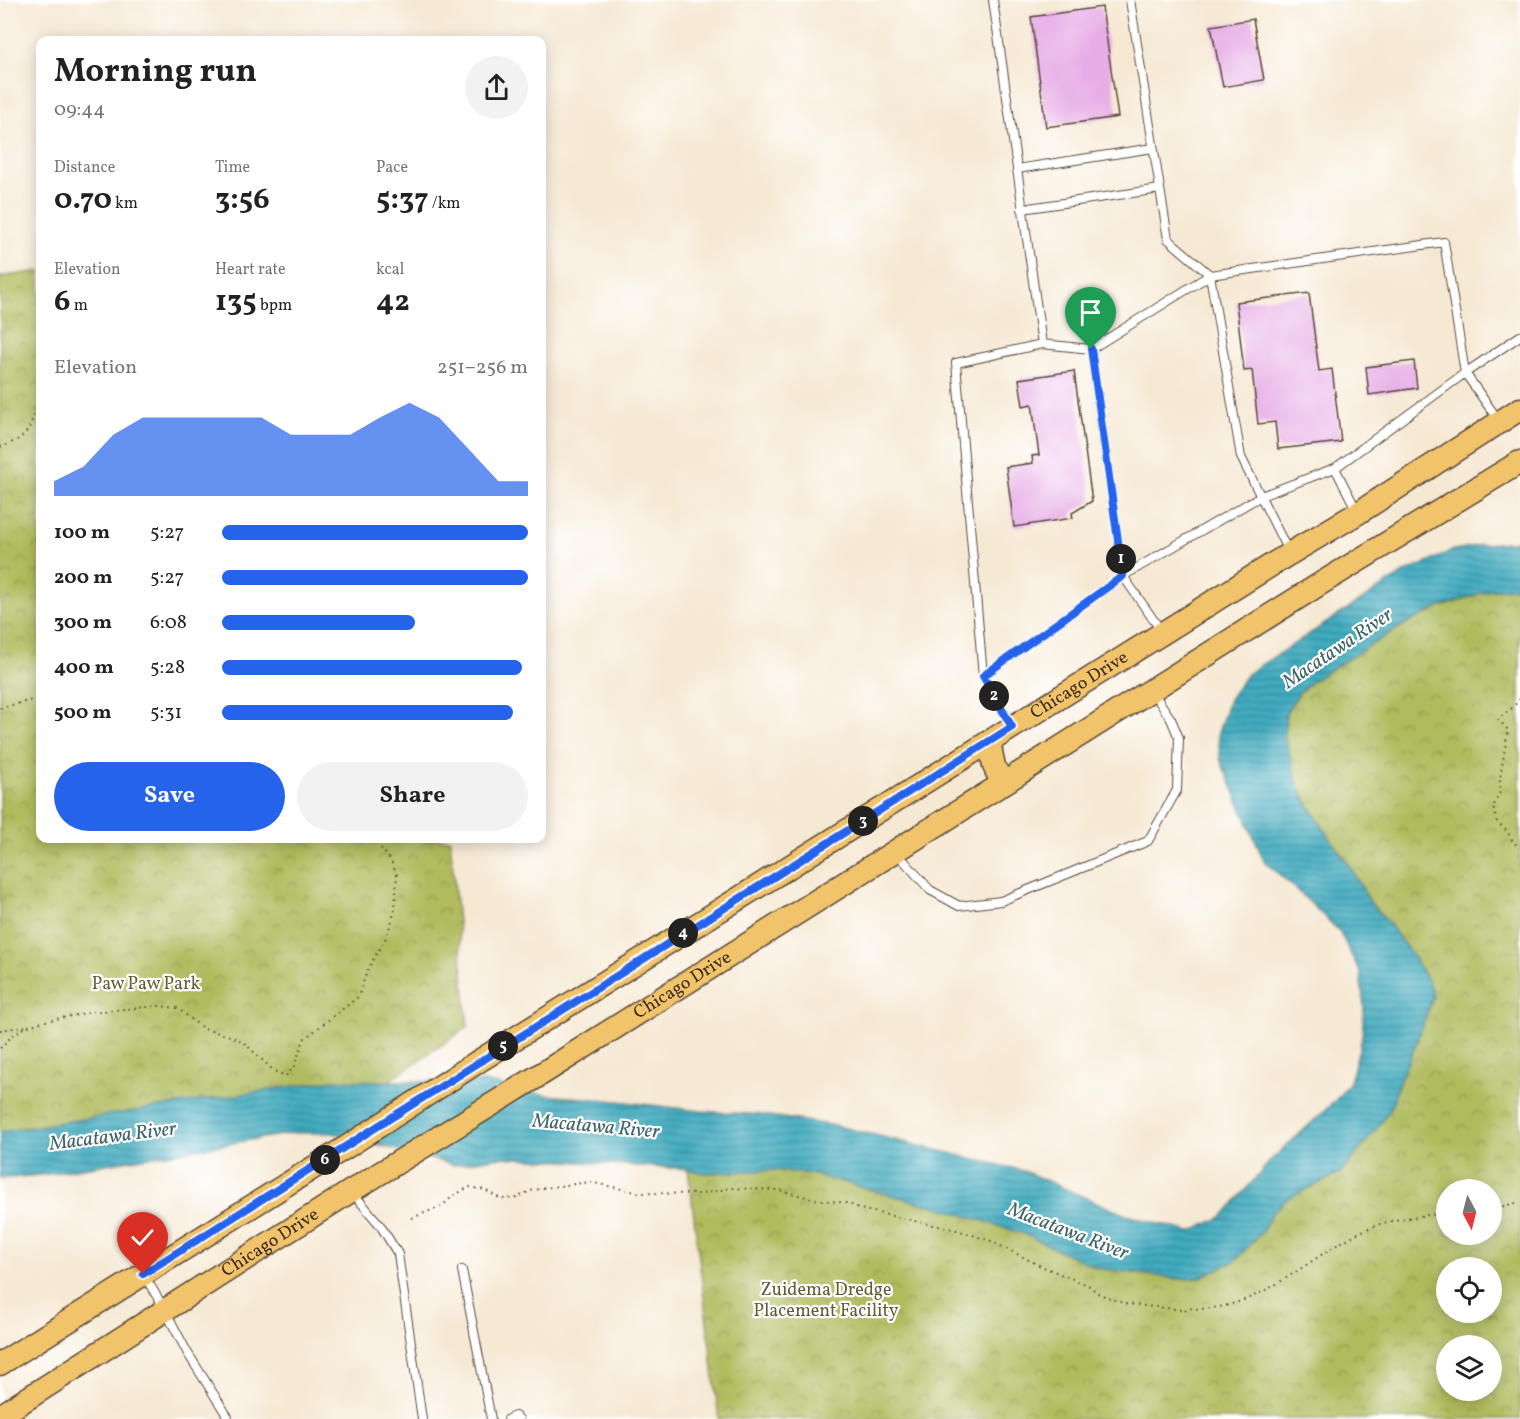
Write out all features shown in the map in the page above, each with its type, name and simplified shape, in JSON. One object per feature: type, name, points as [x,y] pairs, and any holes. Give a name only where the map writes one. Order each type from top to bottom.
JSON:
[{"type":"main road","name":"Chicago Drive","points":[[0,1364],[988,742],[1358,513],[1520,409]]},
{"type":"main road","points":[[1498,476],[1496,468],[1498,461],[1520,447]]},
{"type":"main road","name":"Chicago Drive","points":[[0,1416],[351,1191],[535,1078],[1320,584],[1520,462]]},
{"type":"main road","points":[[988,742],[994,766],[1002,783]]},
{"type":"lane","points":[[993,0],[1042,344]]},
{"type":"lane","points":[[1130,0],[1168,239],[1210,275],[1241,457],[1289,554]]},
{"type":"lane","points":[[1017,169],[1153,148]]},
{"type":"lane","points":[[1022,209],[1160,189]]},
{"type":"lane","points":[[1012,727],[983,676],[956,363],[1042,344],[1091,349],[1210,275],[1444,242],[1464,373],[1500,422]]},
{"type":"lane","points":[[983,676],[1123,576],[1261,496],[1335,468],[1464,373],[1520,336]]},
{"type":"lane","points":[[1091,349],[1123,576],[1163,633]]},
{"type":"lane","points":[[1335,468],[1358,513]]},
{"type":"lane","points":[[895,850],[930,890],[958,906],[1001,901],[1148,842],[1177,790],[1179,738],[1171,719],[1151,690]]},
{"type":"lane","points":[[351,1191],[380,1225],[398,1254],[422,1419]]},
{"type":"lane","points":[[462,1270],[491,1419]]},
{"type":"lane","points":[[143,1274],[187,1352],[228,1417]]},
{"type":"lane","points":[[508,1419],[515,1416],[519,1419]]},
{"type":"path","points":[[0,447],[22,438],[33,424],[36,413]]},
{"type":"path","points":[[0,708],[36,699]]},
{"type":"path","points":[[1520,699],[1498,719],[1508,730],[1500,792],[1493,807],[1497,822],[1508,831],[1514,843],[1520,847]]},
{"type":"path","points":[[0,1030],[91,1012],[159,1006],[177,1008],[204,1029],[242,1041],[274,1071],[286,1076],[294,1067],[304,1039],[358,997],[368,969],[391,924],[396,909],[397,875],[390,859],[376,843]]},
{"type":"path","points":[[0,1048],[14,1034],[28,1026]]},
{"type":"path","points":[[412,1218],[441,1206],[469,1187],[485,1190],[501,1199],[516,1198],[530,1191],[544,1188],[590,1182],[640,1193],[701,1194],[732,1188],[779,1190],[814,1199],[847,1203],[864,1210],[957,1230],[991,1241],[1041,1266],[1088,1285],[1100,1294],[1126,1304],[1185,1310],[1187,1308],[1213,1308],[1254,1296],[1343,1241],[1370,1228],[1400,1219],[1436,1214]]},
{"type":"path","points":[[1502,1206],[1520,1202]]},
{"type":"green space","name":"Paw Paw Park","points":[[36,272],[36,843],[450,843],[468,1027],[350,1107],[0,1151],[0,277]]},
{"type":"green space","name":"Zuidema Dredge Placement Facility","points":[[1520,587],[1520,1419],[719,1419],[688,1169],[704,1173],[774,1170],[811,1174],[1019,1231],[1097,1268],[1180,1279],[1198,1278],[1235,1261],[1261,1232],[1271,1214],[1288,1198],[1341,1173],[1390,1110],[1433,997],[1412,955],[1370,902],[1298,786],[1284,734],[1286,713],[1299,693],[1312,681],[1405,624],[1436,609],[1490,590]]},
{"type":"water","name":"Macatawa River","points":[[1520,541],[1520,587],[1490,590],[1436,609],[1405,624],[1312,681],[1299,693],[1286,713],[1284,734],[1298,786],[1370,902],[1412,955],[1428,981],[1433,997],[1390,1110],[1341,1173],[1288,1198],[1271,1214],[1262,1232],[1235,1261],[1198,1278],[1180,1279],[1097,1268],[1024,1234],[948,1210],[811,1174],[774,1170],[704,1173],[688,1169],[500,1157],[454,1165],[333,1133],[293,1133],[41,1175],[0,1179],[0,1132],[332,1080],[484,1082],[546,1095],[763,1115],[837,1126],[1024,1171],[1126,1215],[1190,1232],[1222,1217],[1272,1159],[1334,1102],[1350,1082],[1362,1038],[1364,1007],[1360,972],[1339,931],[1264,861],[1220,759],[1218,733],[1229,699],[1247,674],[1404,573],[1454,550]]},
{"type":"building","points":[[1102,7],[1118,117],[1046,127],[1031,17]]},
{"type":"building","points":[[1253,19],[1264,80],[1223,87],[1211,26]]},
{"type":"building","points":[[1309,293],[1319,371],[1332,369],[1341,442],[1278,449],[1275,422],[1258,424],[1252,370],[1244,371],[1236,302]]},
{"type":"building","points":[[1414,361],[1417,388],[1369,395],[1366,367]]},
{"type":"building","points":[[1074,371],[1092,501],[1072,513],[1073,518],[1014,527],[1006,467],[1033,463],[1032,456],[1039,455],[1032,404],[1023,406],[1019,379]]},
{"type":"route","points":[[143,1274],[1012,727],[983,676],[1123,576],[1091,349]]}]
